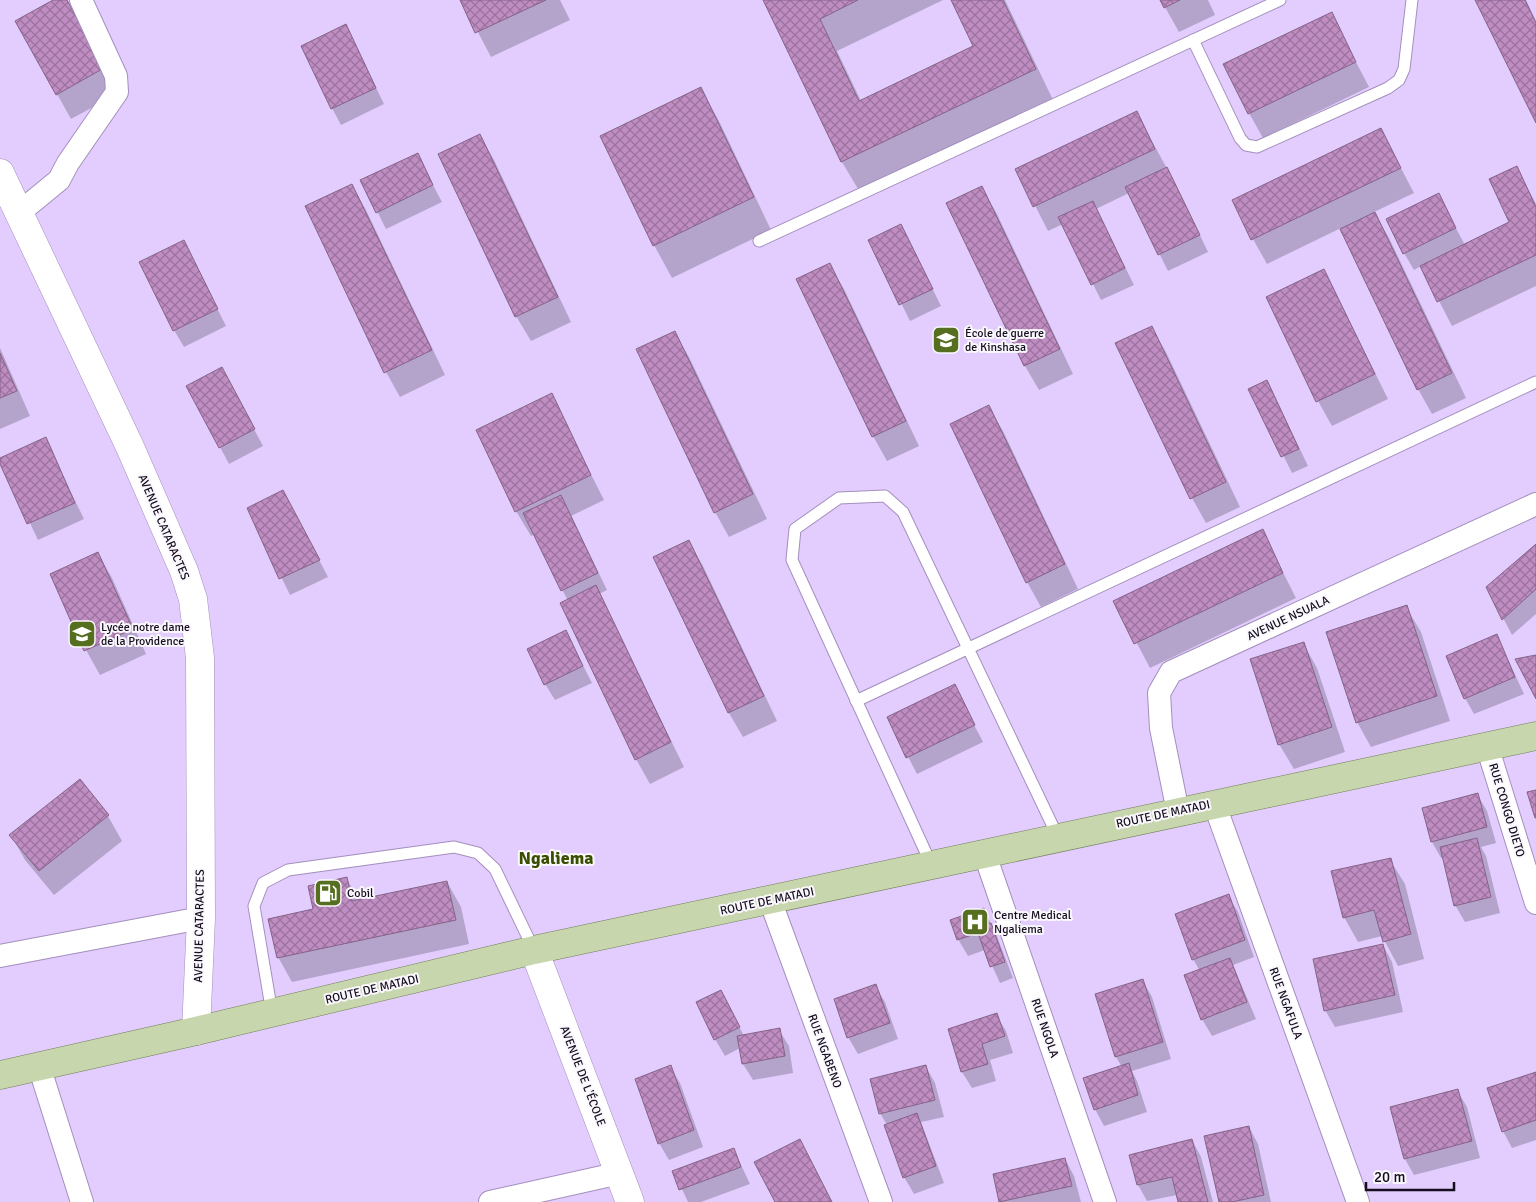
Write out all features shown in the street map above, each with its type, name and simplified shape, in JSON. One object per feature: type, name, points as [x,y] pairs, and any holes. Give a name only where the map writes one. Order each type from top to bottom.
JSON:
[{"type":"main road","name":"ROUTE DE MATADI","points":[[0,1075],[196,1031],[534,950],[932,866],[1214,803],[1536,736]]},
{"type":"street","points":[[20,212],[59,180],[68,163],[117,92],[116,76],[80,0]]},
{"type":"street","name":"AVENUE CATARACTES","points":[[0,173],[130,447],[184,570],[193,599],[200,658],[202,918],[196,1031]]},
{"type":"street","name":"AVENUE NSUALA","points":[[1178,812],[1161,728],[1159,693],[1171,672],[1536,504]]},
{"type":"street","name":"RUE CONGO DIETO","points":[[1487,746],[1536,903]]},
{"type":"street","name":"RUE NGAFULA","points":[[1214,803],[1358,1202]]},
{"type":"street","name":"RUE NGOLA","points":[[985,854],[1105,1202]]},
{"type":"street","name":"RUE NGABENO","points":[[770,900],[881,1202]]},
{"type":"street","points":[[0,956],[202,918]]},
{"type":"street","name":"AVENUE DE L'ÉCOLE","points":[[534,950],[630,1202]]},
{"type":"street","points":[[38,1066],[82,1202]]},
{"type":"street","points":[[490,1202],[620,1173]]},
{"type":"lane","points":[[759,241],[1280,0]]},
{"type":"lane","points":[[1193,40],[1240,138],[1246,145],[1257,148],[1388,88],[1399,80],[1404,69],[1412,0]]},
{"type":"lane","points":[[856,701],[1536,382]]},
{"type":"lane","points":[[932,866],[792,560],[796,529],[839,498],[886,496],[903,512],[1058,837]]},
{"type":"lane","points":[[272,1013],[254,906],[263,883],[288,870],[454,847],[478,853],[495,869],[534,950]]},
{"type":"building","points":[[53,0],[67,0],[104,68],[56,95],[15,21]]},
{"type":"building","points":[[460,0],[546,0],[475,33]]},
{"type":"building","points":[[763,0],[858,0],[820,19],[859,101],[973,46],[951,0],[1003,0],[1036,69],[841,162]]},
{"type":"building","points":[[1160,0],[1180,0],[1164,8]]},
{"type":"building","points":[[1475,0],[1525,0],[1536,23],[1536,123]]},
{"type":"building","points":[[1332,12],[1356,62],[1248,114],[1223,64]]},
{"type":"building","points":[[346,24],[376,88],[331,109],[301,46]]},
{"type":"building","points":[[701,87],[754,197],[653,246],[600,136]]},
{"type":"building","points":[[1137,111],[1155,149],[1033,207],[1015,169]]},
{"type":"building","points":[[1381,128],[1401,168],[1251,240],[1232,200]]},
{"type":"building","points":[[480,134],[558,297],[515,317],[438,154]]},
{"type":"building","points":[[418,153],[433,185],[376,213],[360,180]]},
{"type":"building","points":[[1517,166],[1536,207],[1536,255],[1437,302],[1420,266],[1509,222],[1489,179]]},
{"type":"building","points":[[1167,167],[1200,235],[1158,255],[1125,187]]},
{"type":"building","points":[[352,184],[432,350],[384,373],[305,206]]},
{"type":"building","points":[[982,186],[1060,349],[1024,366],[946,203]]},
{"type":"building","points":[[1439,193],[1456,228],[1403,254],[1386,219]]},
{"type":"building","points":[[1093,201],[1125,268],[1091,285],[1058,217]]},
{"type":"building","points":[[1375,212],[1452,373],[1417,390],[1340,229]]},
{"type":"building","points":[[901,224],[933,289],[899,305],[868,240]]},
{"type":"building","points":[[184,240],[218,309],[173,331],[139,262]]},
{"type":"building","points":[[830,263],[906,421],[872,437],[796,279]]},
{"type":"building","points":[[1324,269],[1375,374],[1316,402],[1266,297]]},
{"type":"building","points":[[1152,326],[1226,482],[1190,499],[1115,343]]},
{"type":"building","points":[[675,331],[753,494],[714,513],[636,349]]},
{"type":"building","points":[[0,353],[17,391],[0,398]]},
{"type":"building","points":[[222,367],[255,429],[219,448],[186,386]]},
{"type":"building","points":[[1267,380],[1299,449],[1281,457],[1248,389]]},
{"type":"building","points":[[552,393],[591,475],[515,512],[476,430]]},
{"type":"building","points":[[989,405],[1065,564],[1026,583],[950,424]]},
{"type":"building","points":[[46,437],[75,503],[27,524],[0,464],[0,458]]},
{"type":"building","points":[[283,490],[320,560],[279,579],[247,508]]},
{"type":"building","points":[[561,495],[598,573],[561,591],[523,513]]},
{"type":"building","points":[[1263,529],[1283,573],[1134,644],[1113,601]]},
{"type":"building","points":[[689,540],[764,696],[728,713],[653,557]]},
{"type":"building","points":[[1536,544],[1536,589],[1502,620],[1486,587]]},
{"type":"building","points":[[98,552],[133,629],[84,651],[50,574]]},
{"type":"building","points":[[596,585],[671,742],[635,760],[560,603]]},
{"type":"building","points":[[1407,605],[1437,696],[1356,723],[1326,632]]},
{"type":"building","points":[[566,630],[583,666],[544,685],[527,649]]},
{"type":"building","points":[[1497,634],[1515,677],[1464,699],[1446,656]]},
{"type":"building","points":[[1304,642],[1332,727],[1278,745],[1250,659]]},
{"type":"building","points":[[1536,655],[1536,699],[1515,659]]},
{"type":"building","points":[[955,684],[975,725],[906,758],[887,717]]},
{"type":"building","points":[[80,779],[109,815],[39,871],[9,835]]},
{"type":"building","points":[[1536,790],[1536,818],[1535,818],[1527,792]]},
{"type":"building","points":[[1478,793],[1487,827],[1431,842],[1422,808]]},
{"type":"building","points":[[1477,838],[1491,897],[1454,906],[1440,847]]},
{"type":"building","points":[[1391,858],[1411,934],[1383,942],[1374,910],[1343,918],[1331,871]]},
{"type":"building","points":[[347,877],[352,901],[447,881],[456,920],[277,958],[268,919],[313,909],[308,886]]},
{"type":"building","points":[[1229,894],[1245,940],[1192,960],[1175,914]]},
{"type":"building","points":[[984,908],[1005,962],[990,967],[978,933],[957,940],[950,920]]},
{"type":"building","points":[[1383,944],[1395,995],[1324,1011],[1313,959]]},
{"type":"building","points":[[1230,958],[1247,1002],[1201,1020],[1184,975]]},
{"type":"building","points":[[1143,979],[1163,1042],[1115,1057],[1095,994]]},
{"type":"building","points":[[876,984],[890,1023],[847,1038],[834,999]]},
{"type":"building","points":[[721,990],[740,1027],[714,1040],[696,1002]]},
{"type":"building","points":[[997,1013],[1005,1036],[982,1044],[988,1064],[961,1072],[948,1029]]},
{"type":"building","points":[[780,1028],[785,1056],[742,1064],[737,1036]]},
{"type":"building","points":[[1129,1063],[1138,1095],[1094,1110],[1083,1078]]},
{"type":"building","points":[[671,1065],[694,1130],[658,1144],[635,1079]]},
{"type":"building","points":[[926,1065],[935,1100],[879,1114],[870,1079]]},
{"type":"building","points":[[1536,1072],[1536,1120],[1502,1132],[1487,1088]]},
{"type":"building","points":[[1458,1089],[1472,1141],[1404,1159],[1390,1107]]},
{"type":"building","points":[[917,1113],[936,1166],[903,1178],[884,1125]]},
{"type":"building","points":[[1249,1126],[1264,1195],[1232,1202],[1219,1202],[1204,1136]]},
{"type":"building","points":[[800,1139],[832,1202],[775,1202],[754,1162]]},
{"type":"building","points":[[1192,1139],[1208,1202],[1178,1202],[1172,1177],[1137,1185],[1129,1155]]},
{"type":"building","points":[[734,1148],[741,1167],[679,1190],[672,1171]]},
{"type":"building","points":[[1065,1158],[1072,1186],[999,1202],[993,1174]]},
{"type":"place","name":"École de guerre de Kinshasa","points":[[946,340]]},
{"type":"place","name":"Lycée notre dame de la Providence","points":[[82,634]]},
{"type":"place","name":"Cobil","points":[[328,893]]},
{"type":"place","name":"Centre Medical Ngaliema","points":[[975,922]]},
{"type":"district","name":"Ngaliema","points":[[556,858]]}]
